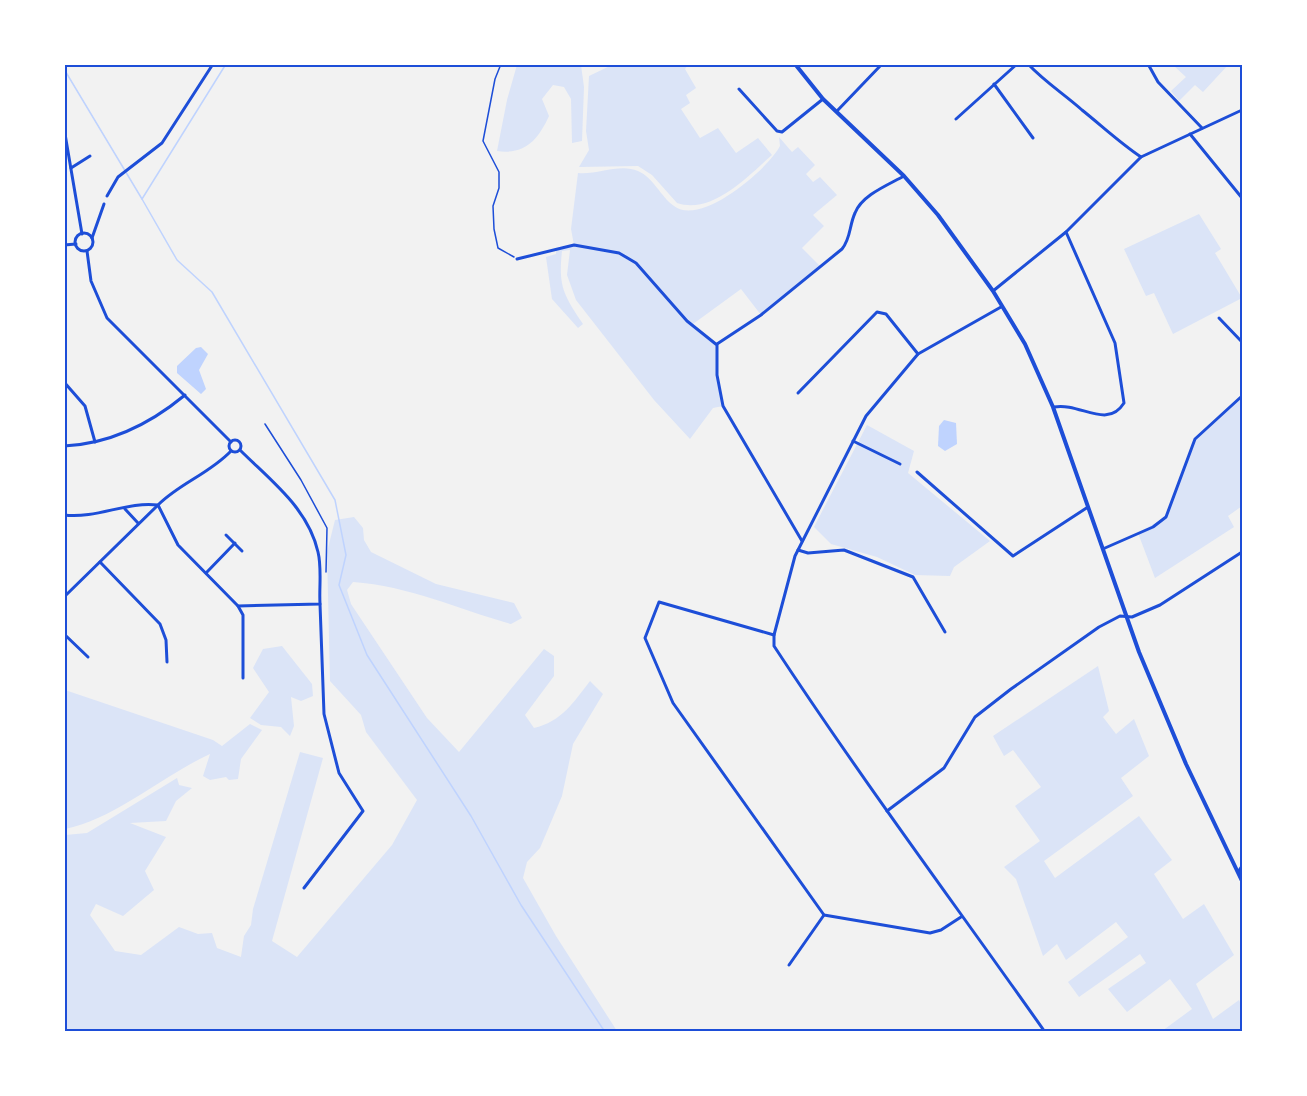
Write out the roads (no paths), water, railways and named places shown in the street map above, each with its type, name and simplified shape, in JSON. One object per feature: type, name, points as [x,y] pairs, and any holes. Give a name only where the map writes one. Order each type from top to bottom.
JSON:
[{"type":"street","points":[[107,196],[118,177],[150,156],[168,136],[213,64]]},
{"type":"street","points":[[795,64],[823,99],[904,176],[951,231],[993,291],[1025,344],[1053,407],[1105,548],[1126,616],[1186,764],[1242,881]]},
{"type":"street","points":[[837,111],[882,64]]},
{"type":"street","points":[[956,120],[1017,64]]},
{"type":"street","points":[[1028,64],[1045,83],[1082,109],[1114,139],[1141,157]]},
{"type":"street","points":[[1148,64],[1158,82],[1203,129]]},
{"type":"street","points":[[994,84],[1033,138]]},
{"type":"street","points":[[739,89],[777,131],[782,132],[823,99]]},
{"type":"street","points":[[993,291],[1066,232],[1141,157],[1242,110]]},
{"type":"street","points":[[64,128],[82,234],[76,244]]},
{"type":"street","points":[[1190,134],[1242,198]]},
{"type":"street","points":[[71,168],[90,156]]},
{"type":"street","points":[[717,345],[760,315],[842,249],[849,240],[855,211],[861,203],[904,176]]},
{"type":"street","points":[[87,251],[92,246],[92,238],[104,204]]},
{"type":"street","points":[[1053,407],[1066,404],[1101,416],[1120,409],[1124,403],[1115,343],[1066,232]]},
{"type":"street","points":[[82,234],[92,238]]},
{"type":"street","points":[[64,245],[76,244]]},
{"type":"street","points":[[76,244],[78,249],[87,251]]},
{"type":"street","points":[[517,259],[574,245],[619,253],[636,263],[687,321],[717,345]]},
{"type":"street","points":[[87,251],[95,296],[107,318],[231,442],[231,451]]},
{"type":"street","points":[[1001,306],[918,354],[866,416],[798,550],[774,635],[774,646],[829,729],[1045,1032]]},
{"type":"street","points":[[798,393],[877,312],[886,314],[918,354]]},
{"type":"street","points":[[1219,318],[1242,342]]},
{"type":"street","points":[[717,345],[717,375],[723,406],[802,541]]},
{"type":"street","points":[[64,382],[85,406],[95,442]]},
{"type":"street","points":[[64,446],[95,442],[122,434],[148,422],[185,395]]},
{"type":"street","points":[[1105,548],[1153,527],[1166,517],[1195,439],[1242,396]]},
{"type":"street","points":[[853,441],[900,464]]},
{"type":"street","points":[[231,442],[240,442],[240,450],[301,512],[311,531],[319,555],[324,714],[339,772],[363,811],[304,888]]},
{"type":"street","points":[[64,597],[173,490],[203,474],[231,451],[240,450]]},
{"type":"street","points":[[917,472],[1013,556],[1088,507]]},
{"type":"street","points":[[64,515],[93,515],[143,503],[158,506]]},
{"type":"street","points":[[158,506],[178,545],[238,606],[243,615],[243,678]]},
{"type":"street","points":[[125,509],[138,523]]},
{"type":"street","points":[[226,535],[242,551]]},
{"type":"street","points":[[206,573],[235,543]]},
{"type":"street","points":[[798,550],[808,553],[844,550],[913,577],[945,632]]},
{"type":"street","points":[[887,811],[944,768],[975,717],[1100,627],[1160,605],[1242,552]]},
{"type":"street","points":[[99,562],[160,624],[164,632],[167,662]]},
{"type":"street","points":[[774,635],[658,602],[645,638],[673,703],[824,915],[930,933],[940,930],[961,917]]},
{"type":"street","points":[[238,606],[320,604]]},
{"type":"street","points":[[64,634],[88,657]]},
{"type":"street","points":[[1238,872],[1242,866]]},
{"type":"street","points":[[789,964],[824,915]]},
{"type":"water","points":[[201,347],[208,354],[199,370],[206,389],[201,394],[177,373],[177,366],[196,348]]},
{"type":"water","points":[[944,420],[956,423],[957,444],[945,451],[938,446],[939,426]]},
{"type":"waterway","points":[[226,64],[142,199],[177,260],[212,292],[335,500],[346,555],[339,585],[367,655],[471,816],[521,905],[605,1032]]},
{"type":"waterway","points":[[64,69],[142,199]]}]
